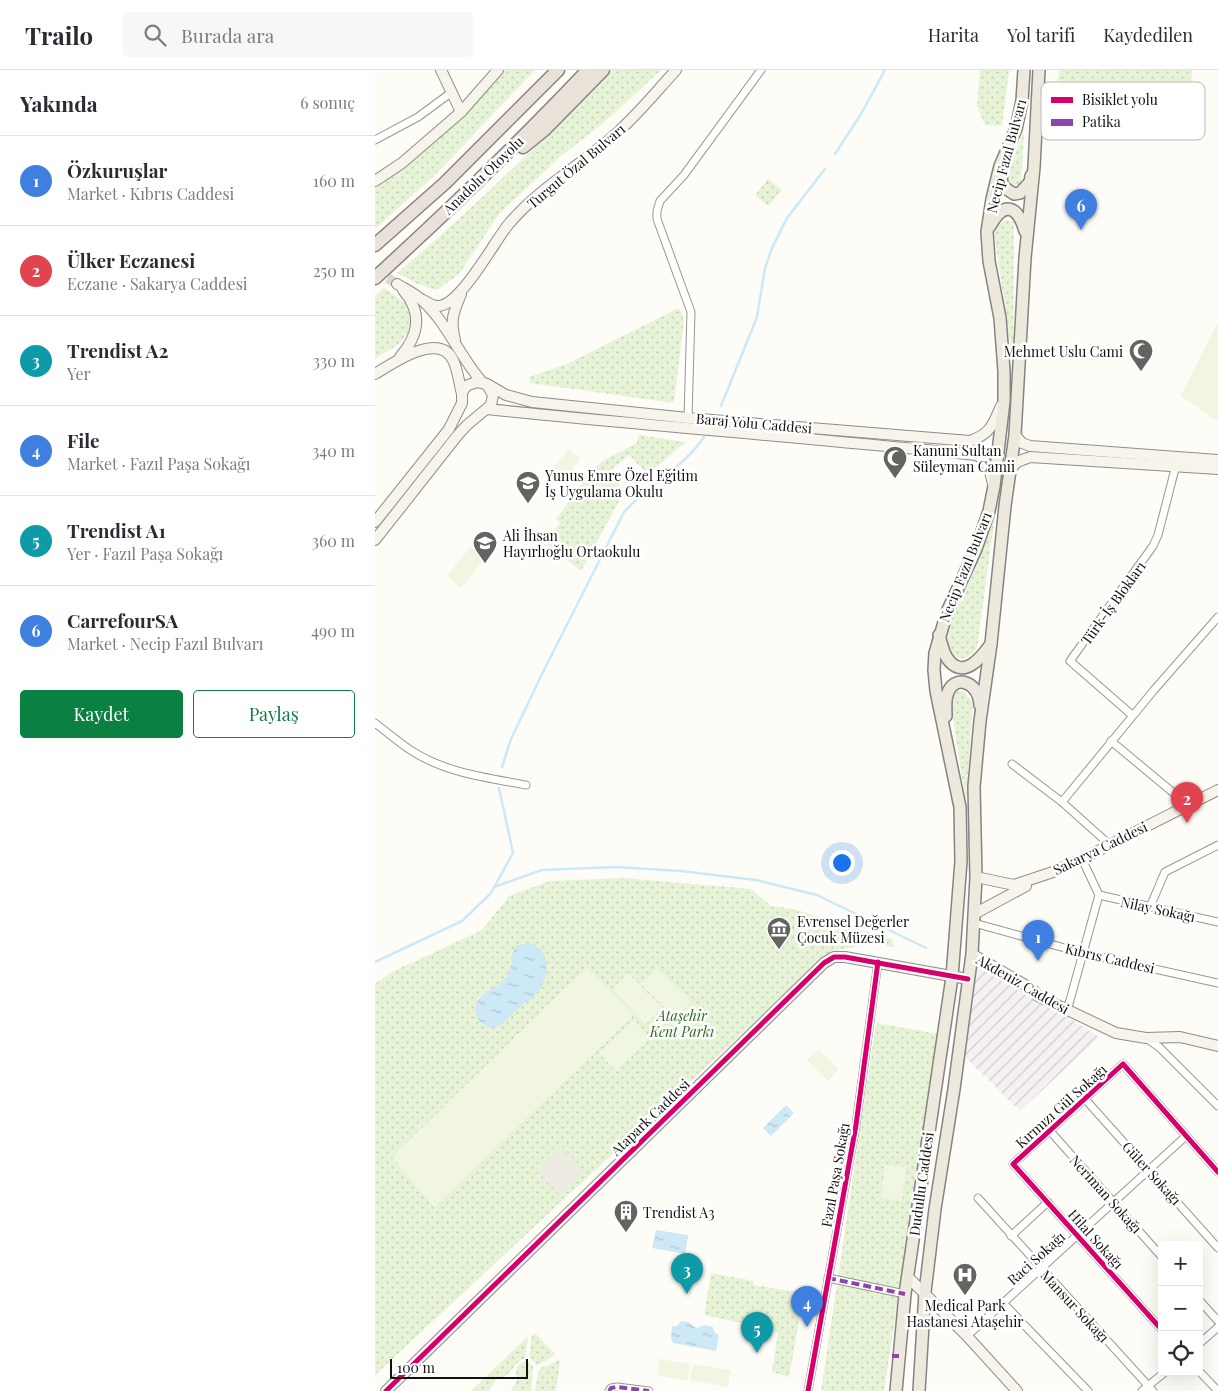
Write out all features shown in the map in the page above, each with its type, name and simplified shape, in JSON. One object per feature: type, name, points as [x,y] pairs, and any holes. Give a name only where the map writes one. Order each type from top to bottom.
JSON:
[{"type":"highway","points":[[445,183],[548,70]]},
{"type":"highway","name":"Anadolu Otoyolu","points":[[375,245],[445,183],[558,70]]},
{"type":"highway","name":"Anadolu Otoyolu","points":[[375,278],[447,211],[588,70]]},
{"type":"highway","points":[[447,211],[544,130],[603,70]]},
{"type":"main road","name":"Necip Fazıl Bulvarı","points":[[952,977],[961,861],[960,807],[936,691],[935,653],[947,612],[976,549],[994,486],[1004,400],[1004,371],[1000,318],[989,261],[987,232],[1000,166],[1016,129],[1022,101],[1024,70]]},
{"type":"main road","name":"Necip Fazıl Bulvarı","points":[[968,979],[972,954],[976,878],[974,787],[980,721],[991,644],[1015,435],[1039,70]]},
{"type":"main road","points":[[1000,166],[1002,186],[1014,194],[1020,193],[1030,182],[1034,166]]},
{"type":"main road","points":[[987,232],[995,217],[1001,211],[1009,209],[1021,217],[1027,238]]},
{"type":"main road","points":[[939,635],[947,658],[961,668],[978,661],[991,644]]},
{"type":"main road","points":[[946,734],[947,695],[954,685],[961,682],[968,683],[978,692],[980,721]]},
{"type":"main road","name":"Dudullu Caddesi","points":[[896,1391],[905,1294],[952,977]]},
{"type":"main road","name":"Dudullu Caddesi","points":[[919,1391],[925,1292],[968,979]]},
{"type":"street","points":[[441,70],[461,112]]},
{"type":"street","points":[[375,182],[402,163],[461,112],[498,70]]},
{"type":"street","name":"Turgut Özal Bulvarı","points":[[463,289],[508,225],[533,199],[627,124],[676,70]]},
{"type":"street","points":[[688,418],[691,312],[657,219],[657,211],[660,202],[684,175],[761,70]]},
{"type":"street","points":[[375,140],[418,117],[452,92]]},
{"type":"street","points":[[399,359],[410,346],[414,336],[417,316],[416,310],[408,296],[397,284],[437,306],[449,302],[463,289]]},
{"type":"street","points":[[458,350],[451,325],[454,310],[463,289]]},
{"type":"street","points":[[375,540],[457,436],[491,405],[493,394],[469,367],[439,320],[423,300]]},
{"type":"street","points":[[375,374],[399,359],[413,353],[434,347],[445,350],[453,360],[462,398]]},
{"type":"street","points":[[375,522],[449,429],[468,385],[484,383]]},
{"type":"street","name":"Baraj Yolu Caddesi","points":[[484,383],[506,395],[532,402],[845,436],[976,455],[988,465],[994,486]]},
{"type":"street","name":"Baraj Yolu Caddesi","points":[[462,398],[470,412],[478,413],[485,411],[637,425],[969,441],[981,437],[993,427],[1004,400]]},
{"type":"street","points":[[1015,435],[1021,443],[1030,446],[1218,460]]},
{"type":"street","points":[[1011,470],[1020,459],[1030,457],[1218,468]]},
{"type":"street","name":"Türk-İş Blokları","points":[[1132,716],[1070,661],[1153,546],[1158,535],[1176,465]]},
{"type":"street","points":[[1062,802],[1111,741],[1218,616]]},
{"type":"street","points":[[375,723],[412,751],[449,768],[476,776],[526,785]]},
{"type":"street","points":[[1111,741],[1188,805]]},
{"type":"street","points":[[1013,764],[1062,802],[1110,845]]},
{"type":"street","name":"Sakarya Caddesi","points":[[976,878],[1014,885],[1053,872],[1218,790]]},
{"type":"street","points":[[1151,907],[1165,872],[1218,845]]},
{"type":"street","points":[[1067,1011],[1099,895],[1082,859]]},
{"type":"street","points":[[974,918],[1053,872]]},
{"type":"street","name":"Nilay Sokağı","points":[[1099,895],[1218,922]]},
{"type":"street","name":"Kıbrıs Caddesi","points":[[974,918],[1083,952],[1218,983]]},
{"type":"street","name":"Akdeniz Caddesi","points":[[972,954],[1032,989],[1038,996],[1116,1033],[1146,1038],[1181,1037],[1218,1046]]},
{"type":"street","name":"Atapark Caddesi","points":[[386,1391],[824,963],[834,958],[845,957],[968,979]]},
{"type":"street","name":"Fazıl Paşa Sokağı","points":[[808,1391],[856,1126],[878,962]]},
{"type":"street","points":[[1146,1038],[1159,1047],[1218,1106]]},
{"type":"street","name":"Kırmızı Gül Sokağı","points":[[1013,1164],[1123,1064],[1186,1136]]},
{"type":"street","name":"Güler Sokağı","points":[[1085,1099],[1218,1248]]},
{"type":"street","name":"Neriman Sokağı","points":[[1050,1131],[1158,1253]]},
{"type":"street","points":[[1186,1136],[1218,1172]]},
{"type":"street","name":"Raci Sokağı","points":[[967,1336],[1186,1136]]},
{"type":"street","name":"Hilal Sokağı","points":[[1013,1164],[1158,1326]]},
{"type":"street","name":"Mansur Sokağı","points":[[978,1198],[1148,1389]]},
{"type":"street","points":[[1011,1236],[1048,1202]]},
{"type":"street","points":[[908,1277],[925,1292],[1017,1391]]},
{"type":"street","points":[[828,1278],[905,1294]]},
{"type":"street","points":[[1003,1303],[1088,1391]]},
{"type":"street","points":[[1203,1304],[1218,1321]]},
{"type":"street","points":[[1203,1340],[1218,1327]]},
{"type":"street","points":[[1203,1375],[1218,1391]]},
{"type":"street","points":[[1148,1389],[1161,1376]]},
{"type":"street","points":[[609,1391],[611,1388],[617,1387],[649,1391]]},
{"type":"shaded area","points":[[975,963],[1099,1037],[1020,1111],[965,1057]]},
{"type":"shaded area","points":[[561,1146],[584,1170],[559,1194],[536,1170]]},
{"type":"green space","points":[[505,70],[535,70],[435,175],[375,229],[375,187],[437,140]]},
{"type":"green space","points":[[613,70],[661,70],[601,125],[561,156],[499,214],[459,274],[437,290],[418,284],[397,273],[480,199]]},
{"type":"green space","points":[[980,70],[1009,70],[1002,126],[985,125],[977,106]]},
{"type":"green space","points":[[1059,70],[1192,70],[1191,82],[1057,82]]},
{"type":"green space","points":[[1024,132],[1021,184],[1009,185],[1006,177]]},
{"type":"green space","points":[[768,179],[782,190],[768,206],[755,195]]},
{"type":"green space","points":[[1006,220],[1014,222],[1013,363],[994,232],[999,223]]},
{"type":"green space","points":[[384,288],[409,306],[414,325],[399,344],[375,359],[375,296]]},
{"type":"green space","points":[[679,308],[684,320],[674,403],[530,383],[529,377],[567,364]]},
{"type":"green space","points":[[1218,322],[1218,422],[1181,396]]},
{"type":"green space","points":[[639,435],[686,442],[648,474],[629,455],[609,472],[624,492],[581,571],[545,542],[560,523],[556,519],[593,469],[603,461],[637,443]]},
{"type":"green space","points":[[568,449],[581,458],[563,481],[550,472]]},
{"type":"green space","points":[[996,508],[977,648],[966,658],[960,658],[951,652],[946,640],[947,633],[973,573]]},
{"type":"green space","points":[[470,547],[485,558],[461,588],[447,576]]},
{"type":"green space","points":[[956,691],[963,691],[973,702],[966,803],[951,706],[952,697]]},
{"type":"green space","name":"Ataşehir Kent Parkı","points":[[624,878],[751,889],[771,906],[793,909],[892,939],[894,947],[871,944],[831,951],[375,1375],[375,984],[392,972],[482,930],[509,896],[550,881]]},
{"type":"green space","points":[[587,967],[634,1015],[434,1207],[392,1157]]},
{"type":"green space","points":[[657,968],[691,1002],[675,1018],[641,984]]},
{"type":"green space","points":[[628,973],[663,1008],[646,1024],[612,989]]},
{"type":"green space","points":[[634,1020],[651,1038],[616,1071],[599,1053]]},
{"type":"green space","points":[[876,1023],[938,1034],[884,1391],[821,1391]]},
{"type":"green space","points":[[818,1049],[839,1069],[828,1081],[807,1060]]},
{"type":"green space","points":[[885,1165],[906,1167],[902,1201],[881,1198]]},
{"type":"green space","points":[[711,1273],[754,1281],[753,1285],[804,1293],[789,1377],[772,1372],[778,1332],[741,1327],[742,1323],[704,1315]]},
{"type":"green space","points":[[535,1333],[555,1354],[537,1365],[529,1357],[532,1336]]},
{"type":"green space","points":[[528,1336],[525,1358],[516,1364],[507,1375],[496,1380],[489,1391],[471,1391]]},
{"type":"green space","points":[[660,1359],[690,1364],[687,1381],[657,1375]]},
{"type":"green space","points":[[560,1360],[556,1391],[535,1391],[539,1369]]},
{"type":"green space","points":[[525,1361],[533,1366],[531,1391],[511,1391],[517,1381],[516,1372],[518,1367]]},
{"type":"green space","points":[[693,1364],[731,1370],[728,1387],[690,1380]]},
{"type":"water","points":[[528,943],[538,947],[546,959],[547,965],[542,986],[535,995],[501,1024],[496,1027],[487,1027],[477,1017],[477,1003],[480,998],[501,983],[508,975],[516,946]]},
{"type":"water","points":[[786,1105],[794,1113],[771,1136],[763,1128]]},
{"type":"water","points":[[656,1230],[688,1235],[685,1254],[652,1248]]},
{"type":"water","points":[[681,1321],[688,1322],[696,1328],[706,1325],[713,1327],[714,1332],[719,1335],[716,1351],[673,1343],[671,1339],[672,1326],[677,1326]]},
{"type":"waterway","points":[[835,154],[861,114],[885,70]]},
{"type":"waterway","points":[[721,406],[757,317],[765,268],[772,248],[787,218],[825,169]]},
{"type":"waterway","points":[[502,767],[511,739],[542,674],[624,512],[633,502],[686,458],[704,437]]},
{"type":"waterway","points":[[375,962],[462,921],[491,893],[513,853],[499,788]]},
{"type":"waterway","points":[[494,887],[542,870],[616,867],[681,871],[756,880],[817,895],[926,948]]},
{"type":"tunnel","points":[[375,270],[397,284]]},
{"type":"marked path","points":[[828,1278],[905,1294]]},
{"type":"marked path","points":[[892,1356],[899,1356]]},
{"type":"marked path","points":[[609,1391],[611,1388],[617,1387],[649,1391]]},
{"type":"cycle path","points":[[386,1391],[824,963],[834,957],[845,957],[968,979]]},
{"type":"cycle path","points":[[808,1391],[856,1125],[878,962]]},
{"type":"cycle path","points":[[1158,1326],[1013,1164],[1123,1064],[1218,1172]]},
{"type":"place","name":"CarrefourSA","points":[[1081,230]]},
{"type":"place","name":"Mehmet Uslu Cami","points":[[1141,372]]},
{"type":"place","name":"Kanuni Sultan Süleyman Camii","points":[[895,479]]},
{"type":"place","name":"Yunus Emre Özel Eğitim İş Uygulama Okulu","points":[[528,504]]},
{"type":"place","name":"Ali İhsan Hayırlıoğlu Ortaokulu","points":[[485,564]]},
{"type":"place","name":"Ülker Eczanesi","points":[[1187,823]]},
{"type":"place","name":"Evrensel Değerler Çocuk Müzesi","points":[[779,950]]},
{"type":"place","name":"Özkuruşlar","points":[[1038,961]]},
{"type":"place","name":"Trendist A3","points":[[626,1233]]},
{"type":"place","name":"Trendist A2","points":[[687,1294]]},
{"type":"place","name":"Medical Park Hastanesi Ataşehir","points":[[965,1296]]},
{"type":"place","name":"File","points":[[807,1327]]},
{"type":"place","name":"Trendist A1","points":[[757,1353]]}]
